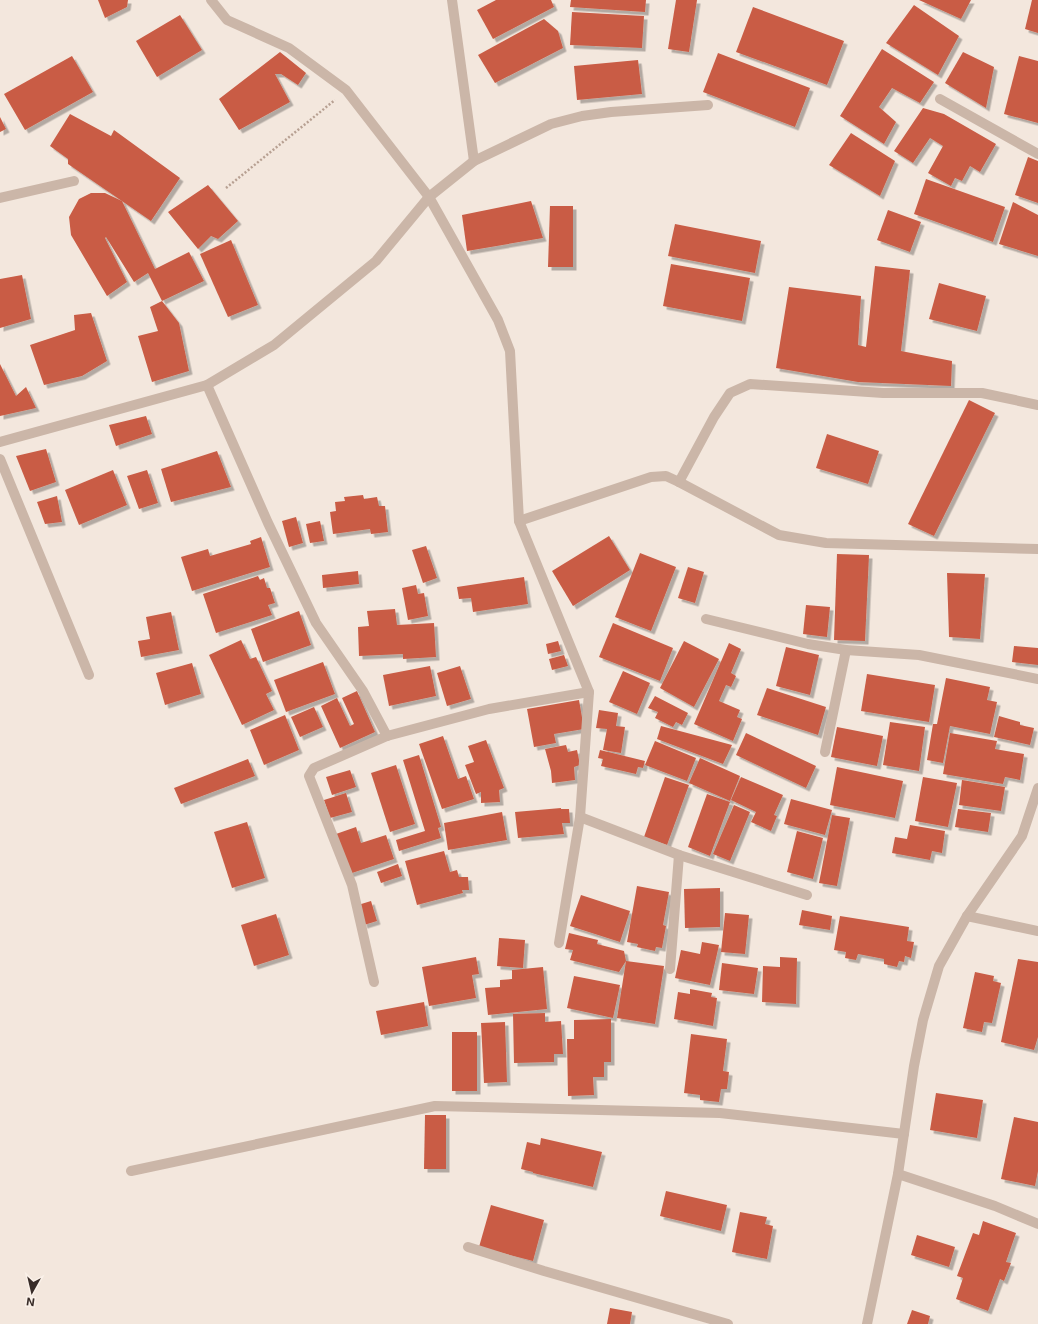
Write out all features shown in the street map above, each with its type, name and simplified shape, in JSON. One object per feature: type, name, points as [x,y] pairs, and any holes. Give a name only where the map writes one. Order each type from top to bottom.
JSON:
[{"type":"street","points":[[211,0],[227,20],[289,48],[346,90],[429,197],[498,320],[510,351],[519,521],[589,692],[580,817],[559,943]]},
{"type":"street","points":[[452,0],[474,160]]},
{"type":"street","points":[[940,99],[1038,154]]},
{"type":"street","points":[[0,442],[206,385],[274,345],[376,262],[429,197],[474,160],[551,124],[582,116],[611,112],[708,105]]},
{"type":"street","points":[[0,198],[74,182]]},
{"type":"street","points":[[679,482],[714,418],[730,393],[750,384],[883,393],[982,393],[1038,405]]},
{"type":"street","points":[[206,385],[268,523],[316,623],[363,691],[387,736]]},
{"type":"street","points":[[0,460],[89,675]]},
{"type":"street","points":[[519,521],[651,477],[666,476],[779,535],[826,543],[1038,549]]},
{"type":"street","points":[[706,619],[808,644],[846,650],[919,655],[1038,678]]},
{"type":"street","points":[[825,752],[846,650]]},
{"type":"street","points":[[374,982],[352,885],[309,776],[314,768],[387,736],[489,709],[589,692]]},
{"type":"street","points":[[867,1324],[898,1174],[914,1066],[923,1020],[939,966],[967,916],[1022,836],[1038,788]]},
{"type":"street","points":[[580,817],[679,855],[807,895]]},
{"type":"street","points":[[670,969],[679,855]]},
{"type":"street","points":[[967,916],[1038,931]]},
{"type":"street","points":[[131,1171],[435,1106],[720,1113],[904,1134]]},
{"type":"street","points":[[898,1174],[995,1206],[1038,1224]]},
{"type":"street","points":[[468,1247],[544,1271],[728,1324]]},
{"type":"path","points":[[226,188],[346,90]]},
{"type":"building","points":[[98,0],[128,0],[127,7],[105,18]]},
{"type":"building","points":[[496,0],[551,0],[554,7],[493,39],[477,10]]},
{"type":"building","points":[[571,0],[646,0],[645,12],[570,7]]},
{"type":"building","points":[[676,0],[697,0],[689,52],[668,49]]},
{"type":"building","points":[[919,0],[971,0],[961,19]]},
{"type":"building","points":[[1032,0],[1038,0],[1038,33],[1025,29]]},
{"type":"building","points":[[914,5],[959,36],[938,75],[886,43]]},
{"type":"building","points":[[753,7],[844,41],[827,85],[736,52]]},
{"type":"building","points":[[572,12],[644,16],[642,48],[570,45]]},
{"type":"building","points":[[180,15],[202,50],[157,77],[136,41]]},
{"type":"building","points":[[544,19],[558,31],[563,48],[495,83],[478,55]]},
{"type":"building","points":[[882,49],[934,82],[920,103],[892,88],[879,107],[896,122],[884,144],[840,116]]},
{"type":"building","points":[[280,52],[306,73],[298,85],[281,74],[275,74],[290,102],[239,130],[219,99]]},
{"type":"building","points":[[963,52],[994,67],[986,108],[945,83]]},
{"type":"building","points":[[718,53],[810,88],[795,127],[703,92]]},
{"type":"building","points":[[72,56],[93,92],[25,130],[4,94]]},
{"type":"building","points":[[1019,56],[1038,61],[1038,123],[1004,114]]},
{"type":"building","points":[[638,60],[642,94],[577,100],[574,66]]},
{"type":"building","points":[[923,108],[944,114],[996,144],[980,172],[970,166],[962,181],[955,178],[951,186],[928,173],[943,146],[930,138],[913,163],[894,151]]},
{"type":"building","points":[[70,114],[111,136],[114,130],[180,178],[151,221],[68,164],[68,159],[50,146]]},
{"type":"building","points":[[0,117],[6,129],[0,132]]},
{"type":"building","points":[[851,133],[895,161],[880,196],[829,165]]},
{"type":"building","points":[[1028,157],[1038,161],[1038,203],[1015,195]]},
{"type":"building","points":[[926,179],[1005,207],[993,242],[914,214]]},
{"type":"building","points":[[208,185],[238,221],[218,239],[211,236],[198,249],[168,212]]},
{"type":"building","points":[[91,193],[105,193],[122,201],[155,269],[189,252],[204,281],[162,301],[148,273],[134,282],[106,237],[105,238],[127,282],[107,296],[71,235],[69,217],[79,199]]},
{"type":"building","points":[[531,201],[543,238],[467,251],[462,215]]},
{"type":"building","points":[[1013,202],[1038,215],[1038,256],[999,244]]},
{"type":"building","points":[[550,206],[573,206],[573,267],[548,267]]},
{"type":"building","points":[[888,210],[921,222],[910,252],[877,240]]},
{"type":"building","points":[[675,224],[761,241],[755,273],[668,256]]},
{"type":"building","points":[[231,240],[258,305],[228,317],[200,254]]},
{"type":"building","points":[[671,264],[750,278],[742,321],[663,306]]},
{"type":"building","points":[[875,266],[910,270],[901,351],[952,361],[951,386],[858,382],[776,368],[789,287],[861,296],[858,345],[866,347]]},
{"type":"building","points":[[22,275],[31,319],[0,328],[0,279]]},
{"type":"building","points":[[939,283],[986,296],[977,331],[929,319]]},
{"type":"building","points":[[162,301],[179,323],[189,371],[152,382],[138,336],[158,331],[150,307]]},
{"type":"building","points":[[91,313],[107,361],[82,376],[44,385],[30,345],[75,330],[74,315]]},
{"type":"building","points":[[0,364],[16,396],[26,387],[36,408],[0,416]]},
{"type":"building","points":[[969,400],[995,413],[934,536],[908,524]]},
{"type":"building","points":[[146,416],[152,434],[116,446],[109,425]]},
{"type":"building","points":[[827,434],[879,451],[868,484],[816,468]]},
{"type":"building","points":[[46,449],[56,482],[30,491],[16,456]]},
{"type":"building","points":[[217,451],[231,487],[171,502],[161,469]]},
{"type":"building","points":[[113,470],[127,505],[79,525],[65,490]]},
{"type":"building","points":[[147,470],[158,503],[139,509],[127,476]]},
{"type":"building","points":[[363,495],[364,499],[377,497],[379,506],[385,506],[388,532],[371,534],[370,529],[333,534],[330,512],[336,511],[335,502],[345,501],[344,497]]},
{"type":"building","points":[[57,496],[62,522],[45,524],[37,502]]},
{"type":"building","points":[[296,517],[303,543],[289,547],[282,521]]},
{"type":"building","points":[[320,521],[324,541],[310,543],[306,524]]},
{"type":"building","points":[[609,536],[630,570],[573,606],[552,571]]},
{"type":"building","points":[[261,537],[270,567],[192,591],[181,557],[208,549],[210,556],[251,544],[250,541]]},
{"type":"building","points":[[426,546],[437,578],[423,583],[412,550]]},
{"type":"building","points":[[640,553],[676,567],[651,631],[615,617]]},
{"type":"building","points":[[837,554],[869,555],[865,641],[834,640]]},
{"type":"building","points":[[688,567],[704,572],[695,603],[678,598]]},
{"type":"building","points":[[358,571],[359,584],[323,588],[322,575]]},
{"type":"building","points":[[947,573],[985,574],[980,639],[949,637]]},
{"type":"building","points":[[258,576],[260,580],[264,578],[267,588],[270,588],[275,603],[268,605],[272,615],[216,633],[203,594]]},
{"type":"building","points":[[524,577],[528,604],[473,612],[471,598],[459,599],[457,587]]},
{"type":"building","points":[[416,585],[418,594],[424,593],[428,616],[408,620],[402,588]]},
{"type":"building","points":[[806,605],[830,607],[827,637],[803,634]]},
{"type":"building","points":[[395,609],[397,625],[434,623],[436,657],[403,659],[403,654],[359,656],[358,627],[369,626],[367,611]]},
{"type":"building","points":[[299,611],[311,645],[263,662],[251,629]]},
{"type":"building","points":[[171,612],[179,650],[141,657],[138,641],[150,639],[146,617]]},
{"type":"building","points":[[613,623],[673,648],[660,681],[599,657]]},
{"type":"building","points":[[241,640],[250,659],[256,657],[272,691],[266,694],[274,710],[242,725],[209,655]]},
{"type":"building","points":[[558,641],[561,651],[548,654],[546,644]]},
{"type":"building","points":[[684,641],[719,659],[694,707],[660,688]]},
{"type":"building","points":[[729,643],[741,649],[731,673],[736,676],[731,687],[726,685],[719,701],[740,710],[737,717],[742,719],[733,741],[694,724]]},
{"type":"building","points":[[1014,646],[1038,648],[1038,665],[1012,662]]},
{"type":"building","points":[[786,647],[819,655],[810,695],[776,686]]},
{"type":"building","points":[[564,655],[568,666],[552,670],[549,659]]},
{"type":"building","points":[[323,662],[335,694],[286,712],[274,680]]},
{"type":"building","points":[[192,663],[201,694],[165,705],[156,673]]},
{"type":"building","points":[[430,666],[436,696],[389,706],[383,675]]},
{"type":"building","points":[[460,666],[471,699],[447,706],[437,673]]},
{"type":"building","points":[[623,671],[650,683],[637,714],[609,702]]},
{"type":"building","points":[[867,674],[935,685],[929,722],[861,711]]},
{"type":"building","points":[[946,678],[990,687],[987,700],[997,702],[990,734],[950,726],[943,763],[927,760],[933,724],[937,724]]},
{"type":"building","points":[[767,688],[826,707],[818,735],[757,715]]},
{"type":"building","points":[[357,691],[375,732],[340,748],[321,706],[337,698],[350,726],[354,724],[342,698]]},
{"type":"building","points":[[655,696],[688,713],[682,725],[676,722],[673,727],[655,718],[658,712],[648,708]]},
{"type":"building","points":[[579,700],[584,729],[554,734],[556,743],[534,747],[527,709]]},
{"type":"building","points":[[314,707],[323,727],[300,737],[291,717]]},
{"type":"building","points":[[599,710],[618,713],[616,726],[625,727],[621,753],[603,750],[607,729],[596,728]]},
{"type":"building","points":[[285,715],[299,750],[264,765],[250,730]]},
{"type":"building","points":[[999,716],[1020,722],[1020,725],[1034,728],[1030,745],[994,737]]},
{"type":"building","points":[[890,722],[925,727],[919,771],[883,765]]},
{"type":"building","points":[[661,726],[732,745],[723,764],[657,739]]},
{"type":"building","points":[[837,727],[883,736],[877,766],[831,757]]},
{"type":"building","points":[[746,733],[816,766],[806,788],[736,755]]},
{"type":"building","points":[[950,733],[997,741],[995,749],[1024,754],[1020,780],[1005,777],[1003,784],[943,774]]},
{"type":"building","points":[[443,736],[458,779],[466,776],[474,799],[442,809],[419,744]]},
{"type":"building","points":[[486,740],[504,788],[499,790],[500,802],[481,803],[481,792],[476,794],[465,765],[474,762],[468,746]]},
{"type":"building","points":[[655,741],[696,758],[687,781],[645,765]]},
{"type":"building","points":[[566,745],[568,752],[577,750],[580,765],[574,767],[575,780],[552,783],[551,771],[545,749]]},
{"type":"building","points":[[600,750],[645,761],[643,768],[638,767],[636,774],[601,766],[603,759],[598,758]]},
{"type":"building","points":[[419,755],[441,827],[438,828],[441,838],[399,851],[396,840],[425,831],[403,760]]},
{"type":"building","points":[[700,758],[740,776],[730,801],[689,783]]},
{"type":"building","points":[[248,759],[255,776],[181,804],[174,788]]},
{"type":"building","points":[[396,765],[415,824],[390,832],[371,773]]},
{"type":"building","points":[[837,767],[903,781],[895,818],[830,805]]},
{"type":"building","points":[[350,770],[356,787],[332,795],[326,777]]},
{"type":"building","points":[[665,777],[689,785],[667,845],[644,837]]},
{"type":"building","points":[[741,777],[783,795],[774,815],[777,816],[771,831],[751,822],[756,812],[731,800]]},
{"type":"building","points":[[923,777],[957,783],[948,827],[915,821]]},
{"type":"building","points":[[962,780],[1005,787],[1001,811],[959,805]]},
{"type":"building","points":[[346,793],[352,812],[330,818],[324,800]]},
{"type":"building","points":[[707,794],[730,802],[710,856],[688,847]]},
{"type":"building","points":[[791,799],[832,810],[825,835],[784,824]]},
{"type":"building","points":[[734,805],[750,812],[730,861],[713,854]]},
{"type":"building","points":[[561,808],[569,809],[570,823],[562,823],[564,834],[518,838],[515,812]]},
{"type":"building","points":[[958,809],[991,813],[988,832],[955,827]]},
{"type":"building","points":[[502,812],[507,840],[448,850],[444,823]]},
{"type":"building","points":[[832,815],[850,818],[837,886],[819,883]]},
{"type":"building","points":[[247,822],[265,878],[232,888],[214,832]]},
{"type":"building","points":[[910,825],[945,831],[942,853],[932,851],[930,860],[892,853],[895,837],[907,839]]},
{"type":"building","points":[[356,827],[361,843],[386,835],[394,859],[349,874],[336,834]]},
{"type":"building","points":[[797,831],[823,838],[813,879],[787,872]]},
{"type":"building","points":[[444,851],[450,872],[457,870],[459,877],[468,877],[469,890],[462,890],[463,893],[417,905],[405,861]]},
{"type":"building","points":[[398,864],[402,876],[381,883],[377,872]]},
{"type":"building","points":[[637,886],[669,892],[663,925],[666,926],[662,948],[656,947],[655,951],[637,947],[638,944],[627,942]]},
{"type":"building","points":[[720,888],[720,927],[685,928],[684,889]]},
{"type":"building","points":[[581,895],[630,911],[620,942],[570,926]]},
{"type":"building","points":[[371,901],[377,921],[364,925],[358,905]]},
{"type":"building","points":[[802,910],[832,916],[830,930],[799,925]]},
{"type":"building","points":[[725,913],[749,915],[745,954],[721,952]]},
{"type":"building","points":[[276,914],[289,955],[254,966],[241,925]]},
{"type":"building","points":[[840,916],[909,927],[907,941],[914,942],[911,958],[905,956],[904,962],[899,961],[897,967],[884,964],[884,959],[858,954],[856,960],[845,958],[846,952],[834,950]]},
{"type":"building","points":[[569,933],[598,940],[597,944],[624,951],[626,961],[619,972],[570,960],[573,950],[565,949]]},
{"type":"building","points":[[499,938],[525,940],[523,968],[497,966]]},
{"type":"building","points":[[702,942],[719,945],[710,985],[675,978],[681,950],[700,954]]},
{"type":"building","points":[[476,957],[479,974],[472,975],[476,998],[429,1006],[422,967]]},
{"type":"building","points":[[780,957],[797,958],[796,1004],[762,1002],[763,966],[780,967]]},
{"type":"building","points":[[1018,959],[1038,962],[1038,1037],[1034,1050],[1001,1042]]},
{"type":"building","points":[[626,961],[664,966],[655,1024],[617,1018]]},
{"type":"building","points":[[722,963],[758,968],[754,994],[719,990]]},
{"type":"building","points":[[543,967],[547,1009],[488,1015],[485,988],[500,987],[500,980],[512,979],[512,970]]},
{"type":"building","points":[[975,972],[994,976],[993,981],[1001,983],[992,1023],[984,1022],[982,1032],[963,1028]]},
{"type":"building","points":[[574,976],[620,985],[613,1018],[567,1008]]},
{"type":"building","points":[[690,989],[712,993],[711,997],[717,998],[713,1026],[674,1019],[678,992],[690,994]]},
{"type":"building","points":[[424,1002],[428,1026],[381,1035],[376,1011]]},
{"type":"building","points":[[545,1013],[545,1022],[561,1021],[563,1054],[554,1054],[554,1062],[514,1063],[513,1014]]},
{"type":"building","points":[[611,1019],[611,1062],[604,1062],[604,1077],[593,1077],[594,1095],[568,1096],[567,1039],[574,1039],[574,1020]]},
{"type":"building","points":[[505,1022],[507,1082],[484,1083],[481,1023]]},
{"type":"building","points":[[452,1032],[477,1032],[477,1091],[452,1091]]},
{"type":"building","points":[[691,1034],[727,1039],[723,1071],[729,1072],[727,1089],[721,1089],[719,1102],[700,1100],[700,1095],[684,1093]]},
{"type":"building","points":[[936,1093],[983,1100],[977,1138],[930,1130]]},
{"type":"building","points":[[425,1115],[446,1115],[446,1169],[424,1169]]},
{"type":"building","points":[[1014,1117],[1038,1122],[1038,1171],[1035,1186],[1001,1179]]},
{"type":"building","points":[[541,1138],[602,1152],[593,1187],[521,1169],[527,1142],[540,1145]]},
{"type":"building","points":[[666,1191],[727,1205],[721,1231],[660,1216]]},
{"type":"building","points":[[491,1205],[544,1220],[533,1261],[479,1247]]},
{"type":"building","points":[[740,1212],[767,1217],[765,1224],[773,1226],[767,1259],[732,1252]]},
{"type":"building","points":[[983,1221],[1016,1233],[1006,1262],[1011,1263],[1004,1281],[1000,1279],[988,1311],[956,1299],[963,1278],[957,1276],[973,1233],[979,1235]]},
{"type":"building","points":[[917,1235],[955,1247],[949,1267],[911,1255]]},
{"type":"building","points":[[610,1308],[632,1312],[630,1324],[607,1324]]},
{"type":"building","points":[[912,1310],[930,1316],[928,1324],[907,1324]]}]
